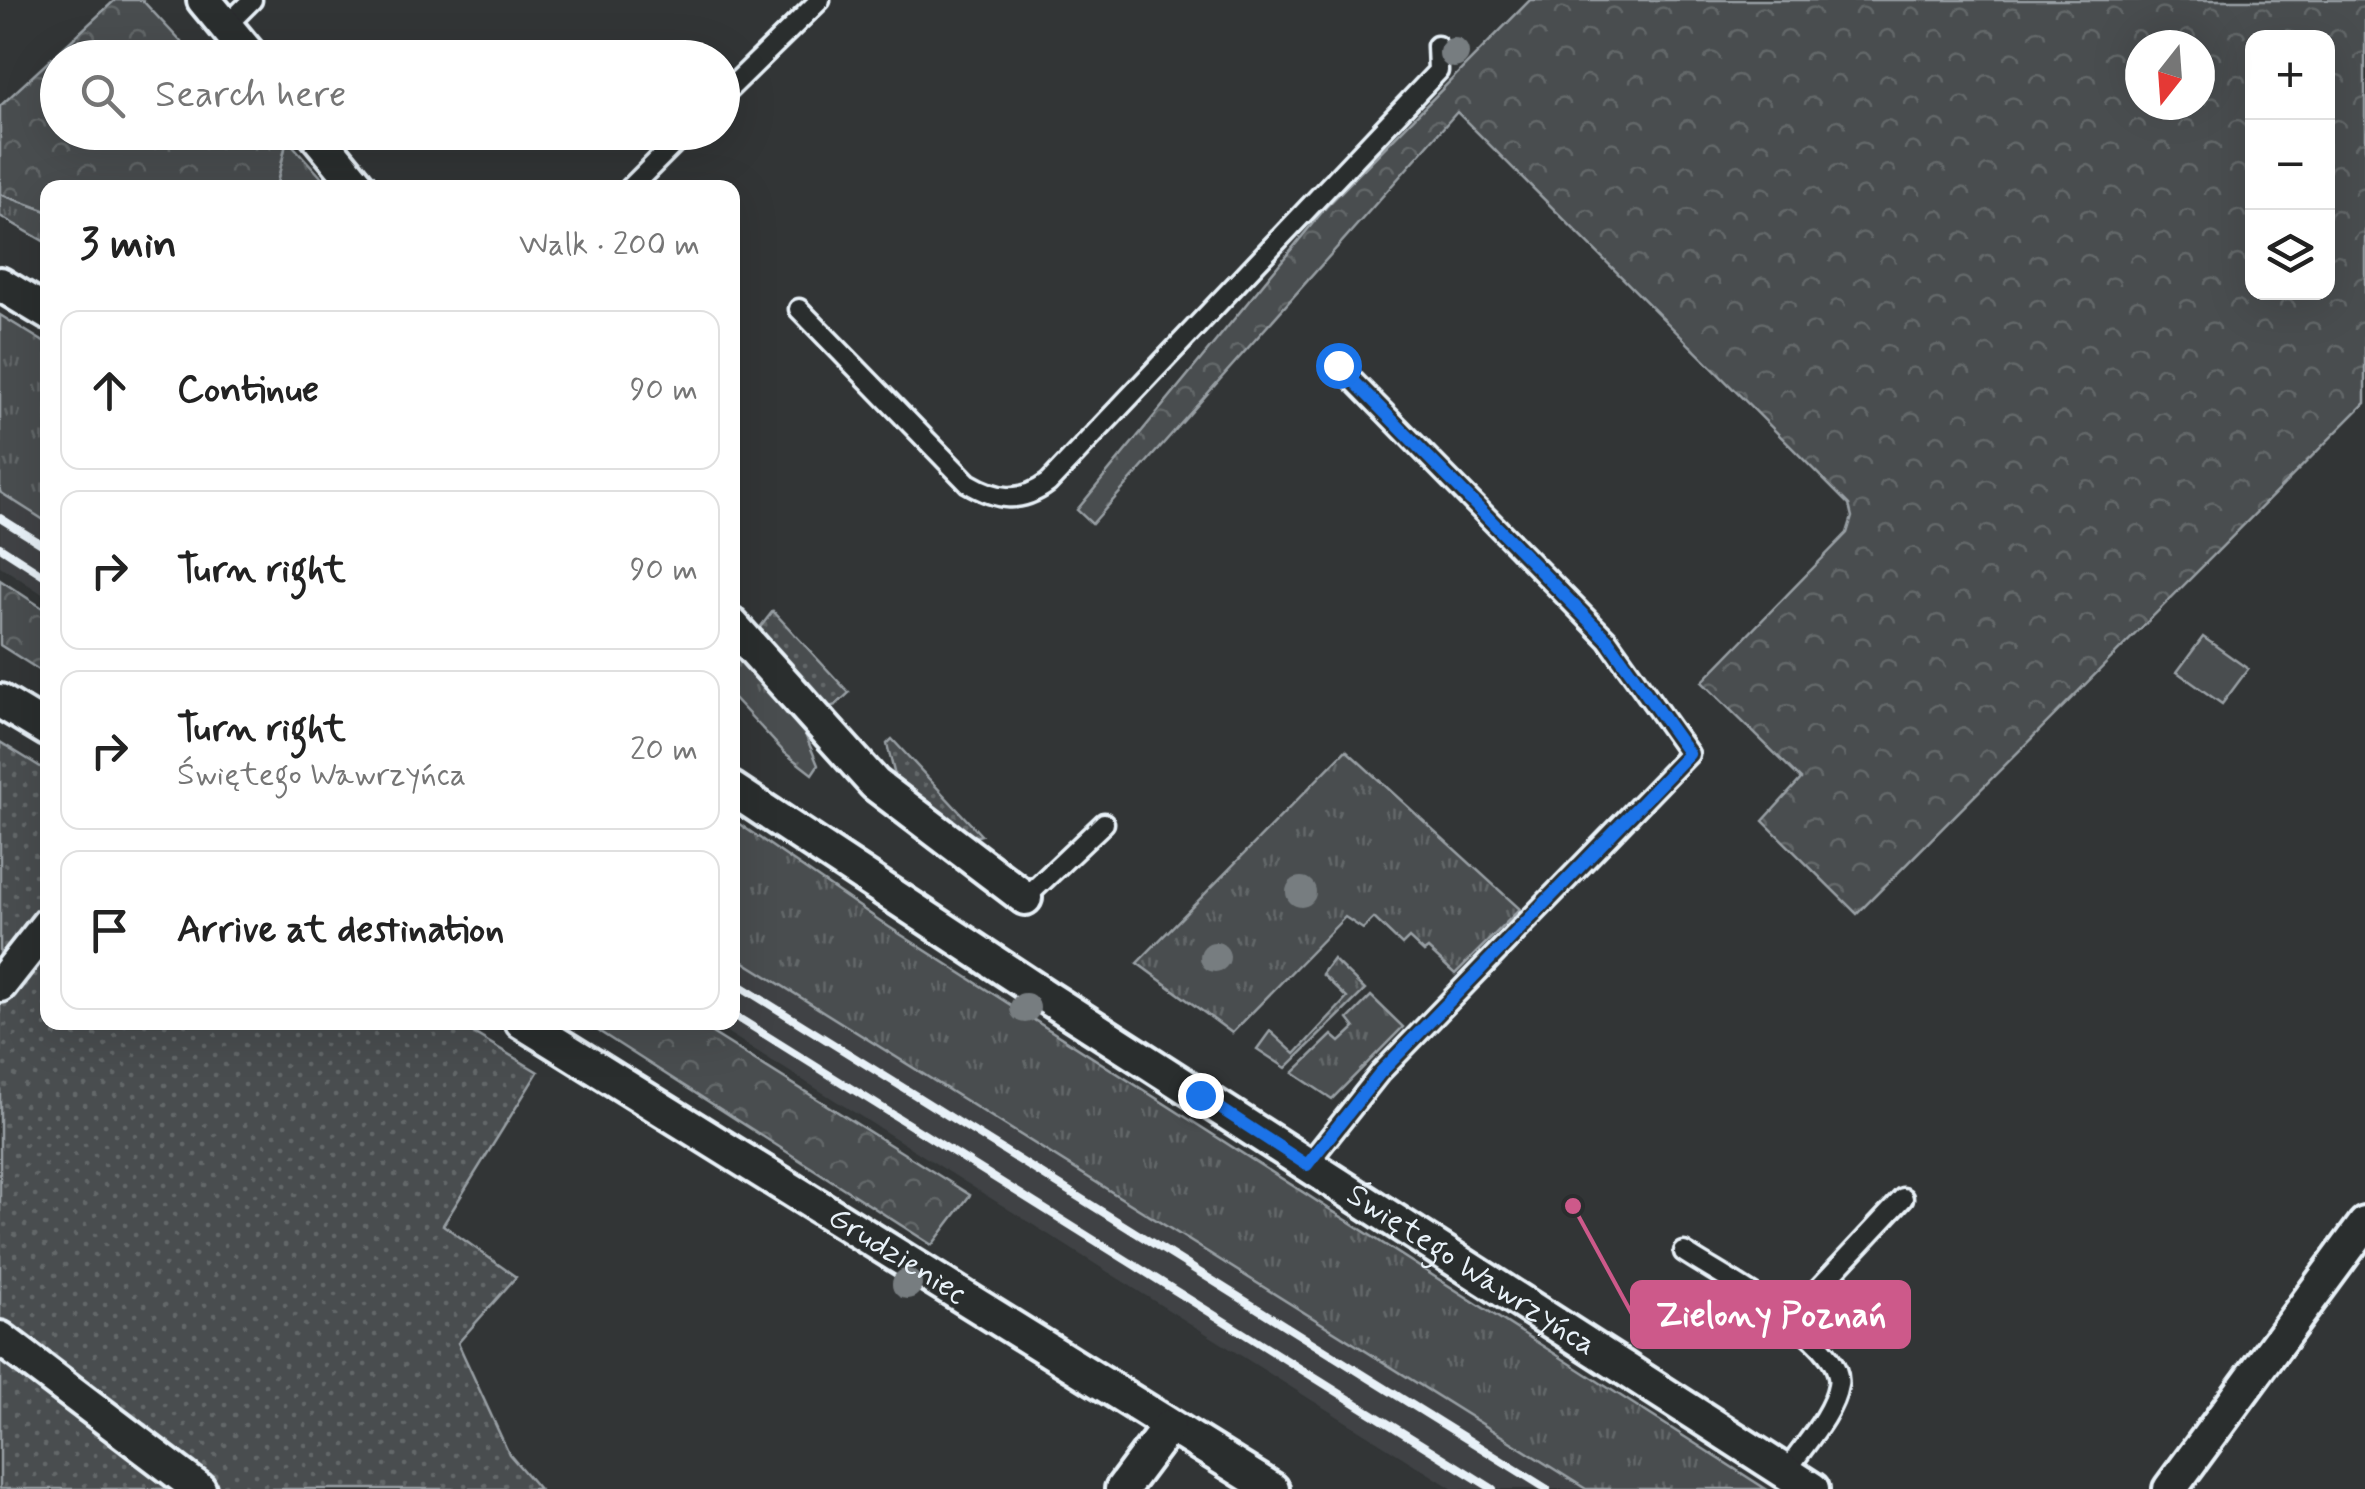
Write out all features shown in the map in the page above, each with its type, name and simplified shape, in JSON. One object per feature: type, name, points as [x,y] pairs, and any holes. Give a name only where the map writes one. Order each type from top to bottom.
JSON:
[{"type":"street","points":[[204,0],[237,40]]},
{"type":"street","points":[[329,150],[353,180]]},
{"type":"street","points":[[0,284],[40,309]]},
{"type":"street","points":[[740,634],[875,784],[1026,898]]},
{"type":"street","points":[[0,701],[40,725]]},
{"type":"street","name":"Świętego Wawrzyńca","points":[[740,794],[1799,1481]]},
{"type":"street","points":[[0,984],[40,934]]},
{"type":"street","name":"Grudzieniec","points":[[535,1030],[1272,1489]]},
{"type":"street","points":[[2170,1489],[2365,1224]]},
{"type":"street","points":[[0,1338],[199,1489]]},
{"type":"street","points":[[1122,1489],[1169,1426]]},
{"type":"lane","points":[[226,26],[252,0]]},
{"type":"lane","points":[[740,78],[820,0]]},
{"type":"lane","points":[[799,309],[968,483],[996,496],[1026,496],[1048,483],[1438,71],[1437,46]]},
{"type":"lane","points":[[638,180],[668,150]]},
{"type":"lane","points":[[1307,1165],[1380,1073],[1689,754],[1608,640],[1338,365]]},
{"type":"lane","points":[[1026,898],[1104,822]]},
{"type":"lane","points":[[1789,1320],[1903,1198]]},
{"type":"lane","points":[[1684,1252],[1815,1338],[1834,1362],[1840,1382],[1799,1481]]},
{"type":"shaded area","points":[[0,492],[40,518],[40,592],[0,566]]},
{"type":"shaded area","points":[[740,959],[1586,1489],[1453,1489],[723,1030],[740,1030]]},
{"type":"green space","points":[[115,0],[142,0],[179,40],[72,40]]},
{"type":"green space","points":[[1530,0],[2365,0],[2365,403],[1857,914],[1763,821],[1801,779],[1702,682],[1847,533],[1852,517],[1849,505],[1457,112],[1092,524],[1077,510],[1327,206]]},
{"type":"green space","points":[[40,69],[40,150],[284,150],[278,180],[40,180],[40,208],[0,194],[0,106]]},
{"type":"green space","points":[[285,150],[297,150],[324,180],[278,180]]},
{"type":"green space","points":[[0,194],[40,208],[40,239],[0,216]]},
{"type":"green space","points":[[0,315],[40,340],[40,518],[0,492]]},
{"type":"green space","points":[[0,580],[40,606],[40,671],[0,645]]},
{"type":"green space","points":[[773,611],[849,693],[836,705],[826,708],[758,630]]},
{"type":"green space","points":[[2203,637],[2248,669],[2222,704],[2177,672]]},
{"type":"green space","points":[[740,658],[805,734],[818,765],[812,774],[785,753],[740,705]]},
{"type":"green space","points":[[892,739],[981,835],[974,837],[895,776],[887,744]]},
{"type":"green space","points":[[0,742],[40,767],[40,1030],[469,1030],[538,1072],[443,1225],[516,1277],[458,1343],[509,1454],[539,1489],[0,1489]]},
{"type":"green space","points":[[1346,750],[1520,909],[1455,974],[1428,949],[1424,952],[1409,938],[1402,945],[1374,918],[1363,929],[1345,917],[1232,1033],[1137,963]]},
{"type":"green space","points":[[740,825],[889,927],[1766,1489],[1586,1489],[740,959]]},
{"type":"green space","points":[[1333,959],[1365,990],[1286,1068],[1257,1049],[1270,1031],[1295,1054],[1347,998],[1322,974]]},
{"type":"green space","points":[[1371,996],[1403,1027],[1332,1099],[1293,1073],[1332,1035],[1340,1042],[1355,1028],[1348,1019]]},
{"type":"green space","points":[[597,1030],[707,1030],[970,1195],[932,1245]]},
{"type":"railway","points":[[0,518],[40,543]]},
{"type":"railway","points":[[0,547],[40,573]]},
{"type":"railway","points":[[740,986],[1547,1489]]},
{"type":"railway","points":[[740,1019],[1493,1489]]},
{"type":"place","name":"Zielony Poznań","points":[[1573,1206]]},
{"type":"route","points":[[1200,1095],[1307,1165],[1380,1073],[1689,754],[1608,640],[1338,365]]}]
